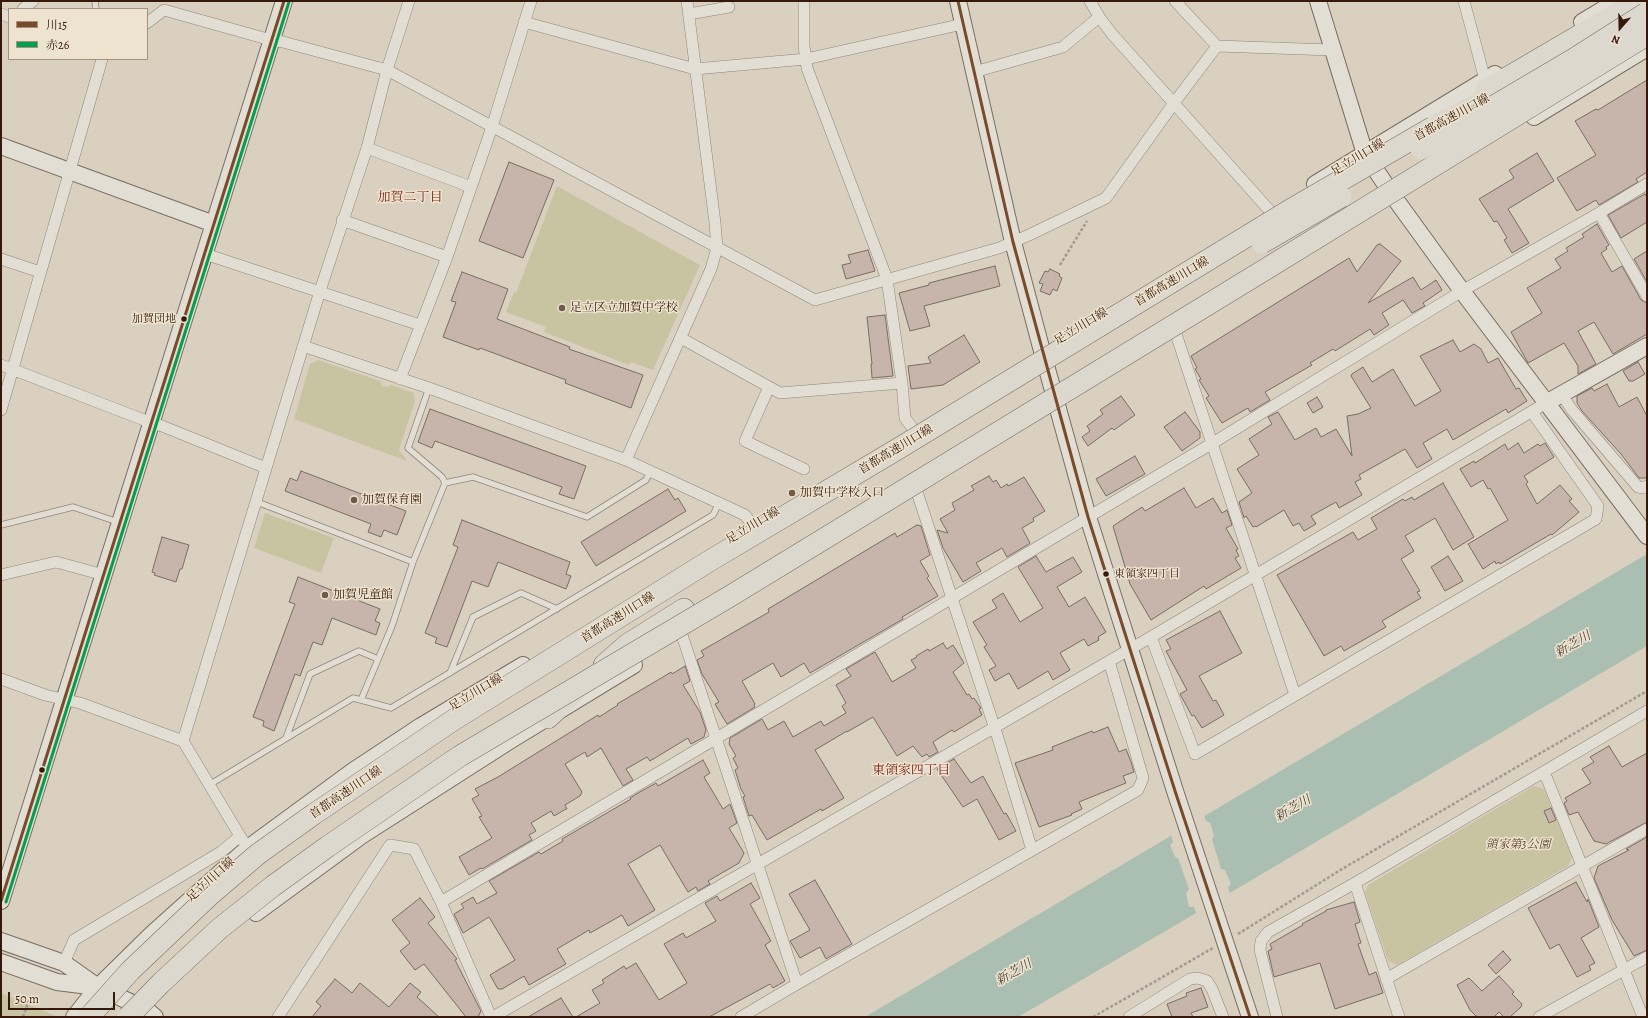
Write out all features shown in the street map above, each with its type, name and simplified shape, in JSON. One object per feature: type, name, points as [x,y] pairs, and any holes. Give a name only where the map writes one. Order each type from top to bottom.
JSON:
[{"type":"highway","name":"首都高速川口線","points":[[89,1017],[130,971],[211,894],[258,854],[314,814],[455,719],[711,560],[896,450],[1290,210],[1433,127],[1644,9]]},
{"type":"highway","points":[[548,718],[628,644],[679,602],[1246,253],[1572,60],[1644,9]]},
{"type":"highway","points":[[128,1017],[160,983],[219,929],[273,886],[460,756],[732,595],[1647,35]]},
{"type":"highway","points":[[516,669],[616,630],[679,602],[978,430],[1200,299],[1266,269]]},
{"type":"main road","points":[[1,901],[284,1]]},
{"type":"main road","points":[[958,1],[1013,242],[1088,517],[1176,794],[1250,1017]]},
{"type":"main road","points":[[1318,1],[1365,154],[1396,200],[1462,291],[1647,536]]},
{"type":"main road","name":"足立川口線","points":[[74,1017],[98,987],[180,908],[244,842],[421,726],[1042,351],[1365,154],[1608,3]]},
{"type":"main road","points":[[1,941],[64,963],[98,987],[148,1015],[238,926],[285,890],[361,836],[682,635],[1647,48]]},
{"type":"main road","points":[[1,146],[214,224]]},
{"type":"main road","points":[[1546,403],[1647,346]]},
{"type":"main road","points":[[1,962],[57,982],[98,987]]},
{"type":"street","points":[[24,8],[33,1]]},
{"type":"street","points":[[183,741],[342,220],[367,148],[388,70],[409,1]]},
{"type":"street","points":[[400,379],[447,257],[492,127],[531,1]]},
{"type":"street","points":[[626,460],[711,270],[717,248],[687,1]]},
{"type":"street","points":[[804,1],[804,46],[807,68],[888,279],[902,383],[905,418],[912,429]]},
{"type":"street","points":[[1090,1],[1099,17],[1112,34],[1270,211]]},
{"type":"street","points":[[1175,1],[1217,46],[1332,50]]},
{"type":"street","points":[[1464,1],[1485,80]]},
{"type":"street","points":[[689,14],[728,7]]},
{"type":"street","points":[[148,22],[164,10],[271,40],[388,70],[815,300],[999,248],[1106,198],[1217,46]]},
{"type":"street","points":[[974,72],[1063,47],[1099,17]]},
{"type":"street","points":[[524,22],[695,69],[806,59],[963,24]]},
{"type":"street","points":[[1,410],[102,60]]},
{"type":"street","points":[[367,148],[471,187]]},
{"type":"street","points":[[441,902],[1211,444],[1462,291],[1647,184]]},
{"type":"street","points":[[1599,213],[1647,296]]},
{"type":"street","points":[[342,220],[447,257]]},
{"type":"street","points":[[205,254],[420,325]]},
{"type":"street","points":[[1,259],[40,272]]},
{"type":"street","points":[[1176,334],[1295,695]]},
{"type":"street","points":[[680,338],[780,393],[902,383]]},
{"type":"street","points":[[303,346],[428,388],[626,460],[745,515],[753,526]]},
{"type":"street","points":[[1,365],[162,426],[266,468]]},
{"type":"street","points":[[769,387],[745,441],[804,469]]},
{"type":"street","points":[[1562,395],[1572,410],[1638,487],[1643,488],[1647,486]]},
{"type":"street","points":[[278,1017],[390,844],[414,849],[441,902],[492,1017],[758,866],[994,727],[1151,637],[1546,403]]},
{"type":"street","points":[[1151,637],[1195,754],[1596,519],[1598,506],[1532,412]]},
{"type":"street","points":[[917,492],[994,727],[1032,850]]},
{"type":"street","points":[[1,575],[56,562],[104,575]]},
{"type":"street","points":[[682,635],[797,984]]},
{"type":"street","points":[[741,1017],[1138,790],[1143,778],[1109,661]]},
{"type":"street","points":[[1,679],[45,695],[65,699],[183,741],[244,842],[221,852],[74,940],[64,963]]},
{"type":"street","points":[[1277,1017],[1260,950],[1261,941],[1268,932],[1356,883],[1543,774],[1647,711]]},
{"type":"street","points":[[1543,774],[1547,779],[1644,1017]]},
{"type":"street","points":[[1386,979],[1647,829]]},
{"type":"street","points":[[1356,883],[1399,1017]]},
{"type":"street","points":[[1539,1017],[1647,957]]},
{"type":"street","points":[[1128,1017],[1190,979],[1198,978],[1207,981],[1212,989],[1223,1017]]},
{"type":"lane","points":[[361,700],[392,626],[413,562],[445,483],[442,477],[408,448],[428,388]]},
{"type":"lane","points":[[445,483],[473,477],[587,517],[646,480],[650,471]]},
{"type":"lane","points":[[257,502],[413,562]]},
{"type":"lane","points":[[209,785],[353,698],[391,708],[713,515],[719,503]]},
{"type":"lane","points":[[1,525],[73,507],[120,523]]},
{"type":"lane","points":[[450,674],[473,617],[521,593],[557,609]]},
{"type":"lane","points":[[286,739],[310,674],[359,651],[378,659]]},
{"type":"path","points":[[1060,266],[1087,220]]},
{"type":"path","points":[[1238,934],[1342,869],[1647,691]]},
{"type":"path","points":[[1094,1017],[1212,949]]},
{"type":"path","points":[[23,1017],[30,997]]},
{"type":"green space","points":[[557,186],[700,265],[653,370],[631,362],[629,365],[544,332],[546,327],[506,312],[514,292],[516,293]]},
{"type":"green space","points":[[318,360],[380,381],[382,386],[388,387],[391,385],[414,393],[415,401],[399,450],[407,461],[294,419],[310,364]]},
{"type":"green space","points":[[265,513],[334,538],[321,573],[254,548]]},
{"type":"green space","name":"領家第3公園","points":[[1534,786],[1544,789],[1572,857],[1568,866],[1397,965],[1388,961],[1365,893],[1368,885]]},
{"type":"green space","points":[[1,993],[54,1015],[55,1017],[1,1017]]},
{"type":"water","name":"新芝川","points":[[1647,554],[1647,646],[1018,1017],[865,1017]]},
{"type":"pier","points":[[1204,815],[1206,821],[1210,823],[1214,835],[1212,839],[1221,869],[1225,870],[1231,884],[1228,887],[1230,895],[1197,915],[1194,907],[1189,907],[1186,893],[1189,889],[1178,858],[1175,857],[1170,845],[1173,842],[1171,835]]},
{"type":"building","points":[[1647,80],[1647,172],[1636,179],[1638,182],[1599,205],[1596,200],[1577,211],[1557,178],[1596,155],[1575,121],[1596,109],[1598,110]]},
{"type":"building","points":[[1537,153],[1554,181],[1508,209],[1529,243],[1512,253],[1504,240],[1507,238],[1497,221],[1494,222],[1479,199],[1514,178],[1509,170]]},
{"type":"building","points":[[509,162],[554,180],[523,258],[479,241]]},
{"type":"building","points":[[1645,194],[1647,197],[1647,222],[1621,238],[1608,215]]},
{"type":"building","points":[[1597,224],[1609,245],[1606,247],[1607,249],[1601,253],[1612,272],[1622,266],[1641,300],[1647,303],[1647,334],[1613,354],[1594,322],[1578,331],[1596,364],[1578,374],[1578,366],[1564,343],[1528,363],[1511,332],[1542,313],[1527,288],[1561,268],[1555,259],[1568,251],[1566,248],[1584,237],[1582,234]]},
{"type":"building","points":[[1380,244],[1401,261],[1368,303],[1413,277],[1421,290],[1436,280],[1442,290],[1423,303],[1425,306],[1412,313],[1403,300],[1382,313],[1389,325],[1374,335],[1370,329],[1335,351],[1333,349],[1310,363],[1312,365],[1265,392],[1270,400],[1250,412],[1248,408],[1222,423],[1206,398],[1209,396],[1199,380],[1201,379],[1195,369],[1197,368],[1191,356],[1349,258],[1357,272],[1377,245]]},
{"type":"building","points":[[868,250],[875,271],[846,279],[842,265],[851,263],[848,255]]},
{"type":"building","points":[[1647,251],[1647,282],[1634,259]]},
{"type":"building","points":[[995,266],[1000,286],[924,306],[930,326],[910,331],[899,293],[929,285],[929,283]]},
{"type":"building","points":[[1050,269],[1060,274],[1059,276],[1062,278],[1057,291],[1053,289],[1050,295],[1040,291],[1043,284],[1039,283],[1045,271],[1048,272]]},
{"type":"building","points":[[462,272],[508,289],[497,319],[570,347],[569,349],[643,375],[631,408],[565,383],[566,380],[480,348],[479,350],[443,337],[456,302],[451,301]]},
{"type":"building","points":[[885,315],[893,376],[872,378],[867,317]]},
{"type":"building","points":[[964,335],[980,362],[943,385],[911,389],[908,366],[931,363],[928,357]]},
{"type":"building","points":[[1453,340],[1460,352],[1474,344],[1481,349],[1488,363],[1498,358],[1516,389],[1519,388],[1527,401],[1508,413],[1506,409],[1453,440],[1447,429],[1423,443],[1432,459],[1417,468],[1405,449],[1359,475],[1361,479],[1355,482],[1362,495],[1339,508],[1336,502],[1311,516],[1316,524],[1304,531],[1299,523],[1293,526],[1284,510],[1256,527],[1253,527],[1246,516],[1244,518],[1239,502],[1252,493],[1237,469],[1259,455],[1249,439],[1272,424],[1268,417],[1278,412],[1295,440],[1316,428],[1321,437],[1336,429],[1352,456],[1347,416],[1358,414],[1371,408],[1351,376],[1352,374],[1363,367],[1372,382],[1393,369],[1415,406],[1441,391],[1420,356]]},
{"type":"building","points":[[1638,362],[1645,374],[1633,381],[1629,381],[1623,371]]},
{"type":"building","points":[[1607,384],[1619,407],[1637,397],[1647,416],[1647,478],[1639,478],[1621,454],[1582,411],[1577,403],[1577,396],[1592,388],[1594,391]]},
{"type":"building","points":[[1121,396],[1135,415],[1114,430],[1112,428],[1088,446],[1082,437],[1090,431],[1087,426],[1103,414],[1100,410]]},
{"type":"building","points":[[1317,397],[1323,407],[1313,413],[1307,403]]},
{"type":"building","points":[[430,409],[586,466],[574,499],[559,494],[562,487],[435,441],[432,448],[418,442]]},
{"type":"building","points":[[1185,412],[1200,432],[1200,438],[1182,451],[1164,427]]},
{"type":"building","points":[[1518,443],[1524,453],[1538,444],[1540,446],[1545,443],[1554,457],[1524,476],[1528,482],[1526,484],[1537,504],[1560,485],[1572,499],[1569,501],[1579,512],[1552,535],[1551,534],[1500,564],[1499,562],[1496,564],[1495,561],[1483,569],[1468,544],[1508,520],[1490,488],[1488,489],[1483,480],[1471,487],[1460,469],[1474,461],[1475,463],[1505,444],[1508,450]]},
{"type":"building","points":[[1135,456],[1145,474],[1106,496],[1096,479]]},
{"type":"building","points":[[301,471],[406,511],[397,535],[384,530],[381,537],[368,532],[371,524],[285,491],[290,478],[297,481]]},
{"type":"building","points":[[989,476],[993,482],[996,480],[1001,488],[1007,484],[1008,486],[1024,477],[1045,511],[1033,518],[1034,521],[1022,528],[1030,543],[1029,544],[1007,557],[1002,548],[976,563],[981,571],[963,582],[943,548],[937,530],[948,533],[940,519],[955,510],[952,503],[974,490],[971,486]]},
{"type":"building","points":[[1443,483],[1474,537],[1453,550],[1435,518],[1405,536],[1414,551],[1401,559],[1420,591],[1417,592],[1421,598],[1382,621],[1386,627],[1344,651],[1341,646],[1324,656],[1277,575],[1353,532],[1358,540],[1377,529],[1371,518],[1403,499],[1405,501],[1412,497],[1414,500]]},
{"type":"building","points":[[1184,488],[1196,508],[1213,498],[1222,513],[1227,510],[1232,525],[1226,528],[1238,549],[1236,550],[1239,556],[1235,558],[1241,568],[1206,589],[1204,586],[1151,620],[1130,584],[1113,526],[1142,507],[1145,511]]},
{"type":"building","points":[[668,489],[675,500],[678,498],[686,511],[596,566],[581,542]]},
{"type":"building","points":[[462,520],[570,562],[566,574],[571,576],[566,589],[498,562],[488,587],[472,581],[447,647],[435,643],[437,638],[425,633],[458,547],[453,545]]},
{"type":"building","points":[[917,525],[921,526],[930,555],[920,561],[929,576],[927,578],[938,596],[902,617],[903,619],[810,673],[804,663],[781,677],[773,663],[742,681],[755,704],[755,707],[727,724],[715,704],[719,702],[702,674],[697,660],[704,656],[701,651],[769,612],[768,609],[895,533],[897,537]]},
{"type":"building","points":[[162,537],[189,545],[182,569],[180,569],[176,582],[154,575],[155,573],[152,572]]},
{"type":"building","points":[[1036,556],[1046,572],[1073,557],[1082,572],[1057,587],[1069,607],[1085,597],[1106,632],[1098,637],[1099,640],[1088,646],[1084,639],[1060,653],[1070,670],[1053,680],[1048,671],[1018,689],[1009,673],[995,681],[989,670],[996,666],[984,647],[987,645],[973,622],[997,608],[992,600],[1003,593],[1020,622],[1043,608],[1018,567]]},
{"type":"building","points":[[1448,556],[1463,581],[1445,591],[1431,567]]},
{"type":"building","points":[[298,577],[380,609],[375,621],[380,623],[376,635],[332,618],[322,645],[313,642],[300,676],[295,674],[274,731],[263,726],[264,721],[253,717],[295,604],[289,602]]},
{"type":"building","points":[[1220,611],[1242,653],[1199,676],[1213,701],[1216,700],[1224,715],[1202,728],[1194,715],[1192,716],[1180,694],[1187,690],[1166,651],[1171,649],[1166,640]]},
{"type":"building","points":[[943,643],[947,649],[953,645],[964,663],[953,672],[967,695],[969,694],[972,699],[974,698],[981,708],[979,709],[982,715],[954,732],[952,730],[933,742],[938,752],[929,757],[927,754],[922,757],[913,746],[897,756],[873,717],[847,731],[815,750],[844,798],[822,811],[821,809],[767,840],[752,815],[749,816],[743,797],[745,796],[741,789],[735,770],[738,768],[733,758],[736,756],[729,744],[730,738],[762,719],[768,730],[784,721],[793,737],[821,721],[824,726],[846,713],[842,706],[846,703],[836,685],[851,676],[846,669],[875,652],[892,682],[916,668],[911,660],[917,657],[916,656]]},
{"type":"building","points":[[685,666],[690,681],[683,685],[700,712],[706,730],[704,737],[691,744],[688,738],[650,761],[647,757],[626,769],[633,780],[623,786],[601,748],[587,757],[585,752],[565,764],[582,792],[580,796],[565,805],[567,809],[554,816],[551,811],[531,823],[536,831],[529,835],[532,840],[469,875],[459,857],[492,838],[479,817],[482,816],[472,799],[479,795],[475,789],[498,777],[598,715],[599,717],[618,705],[617,704],[671,672],[672,674]]},
{"type":"building","points":[[1108,727],[1119,752],[1126,749],[1134,772],[1123,776],[1126,783],[1079,802],[1082,809],[1071,814],[1072,815],[1039,827],[1015,763],[1053,750],[1052,747],[1092,731],[1093,733]]},
{"type":"building","points":[[1609,746],[1622,767],[1647,753],[1647,822],[1606,844],[1594,841],[1578,812],[1569,815],[1564,803],[1567,801],[1565,798],[1591,783],[1582,769],[1594,762],[1590,757]]},
{"type":"building","points":[[954,759],[971,783],[983,776],[1004,814],[1006,813],[1016,831],[999,840],[977,799],[963,807],[937,769]]},
{"type":"building","points":[[703,760],[710,773],[704,777],[723,809],[730,804],[737,823],[729,828],[744,853],[739,863],[708,881],[710,884],[698,891],[696,887],[688,892],[660,845],[628,864],[655,910],[628,926],[622,915],[590,933],[589,930],[557,949],[566,964],[529,985],[524,976],[502,989],[498,989],[490,975],[515,960],[489,917],[463,933],[454,914],[464,908],[461,904],[473,897],[477,904],[497,893],[489,881],[539,852],[541,854],[563,841],[562,839],[631,799],[630,798],[640,792],[656,783],[658,786]]},
{"type":"building","points":[[1551,808],[1556,820],[1549,823],[1544,811]]},
{"type":"building","points":[[1647,837],[1647,950],[1634,956],[1612,920],[1594,878],[1598,866],[1629,850],[1626,849]]},
{"type":"building","points":[[815,880],[852,944],[826,959],[820,947],[800,958],[790,941],[810,930],[789,894]]},
{"type":"building","points":[[1576,882],[1587,902],[1588,899],[1599,927],[1581,938],[1595,963],[1589,966],[1591,970],[1577,977],[1559,944],[1550,949],[1528,908]]},
{"type":"building","points":[[751,883],[760,898],[750,904],[771,941],[765,945],[785,981],[773,988],[770,984],[709,1017],[576,1017],[600,1003],[592,990],[604,983],[602,980],[624,966],[626,969],[636,963],[659,1000],[687,983],[664,944],[683,933],[686,938],[716,921],[705,903],[717,896],[720,901]]},
{"type":"building","points":[[420,898],[435,917],[428,923],[457,959],[455,960],[481,1011],[478,1017],[466,1017],[424,964],[415,970],[400,951],[410,943],[392,920]]},
{"type":"building","points":[[1354,902],[1360,922],[1355,924],[1361,943],[1358,944],[1369,975],[1376,972],[1383,993],[1335,1009],[1320,963],[1274,977],[1268,951],[1272,949],[1270,944],[1326,910]]},
{"type":"building","points":[[1503,951],[1511,960],[1496,974],[1488,965]]},
{"type":"building","points":[[1499,976],[1514,992],[1512,994],[1522,1004],[1521,1007],[1510,1017],[1504,1017],[1499,1012],[1494,1017],[1477,1017],[1470,1010],[1457,985],[1469,978],[1482,991]]},
{"type":"building","points":[[335,979],[352,993],[360,983],[389,1007],[410,983],[421,992],[417,997],[439,1017],[312,1017],[321,1006],[316,1002]]},
{"type":"building","points":[[1201,988],[1208,1007],[1191,1013],[1193,1017],[1172,1017],[1167,1004],[1187,996],[1186,993]]},
{"type":"building","points":[[561,998],[573,1017],[528,1017]]},
{"type":"transit line","name":"川15","points":[[1,901],[284,1]]},
{"type":"transit line","name":"川15","points":[[958,1],[1013,242],[1088,517],[1176,794],[1250,1017]]},
{"type":"transit line","name":"赤26","points":[[6,902],[289,2]]},
{"type":"place","name":"足立区立加賀中学校","points":[[562,308]]},
{"type":"place","name":"加賀団地","points":[[184,319]]},
{"type":"place","name":"加賀中学校入口","points":[[792,493]]},
{"type":"place","name":"加賀保育園","points":[[354,500]]},
{"type":"place","name":"東領家四丁目","points":[[1106,574]]},
{"type":"place","name":"加賀児童館","points":[[325,595]]},
{"type":"district","name":"加賀二丁目","points":[[410,198]]},
{"type":"district","name":"東領家四丁目","points":[[911,771]]}]
